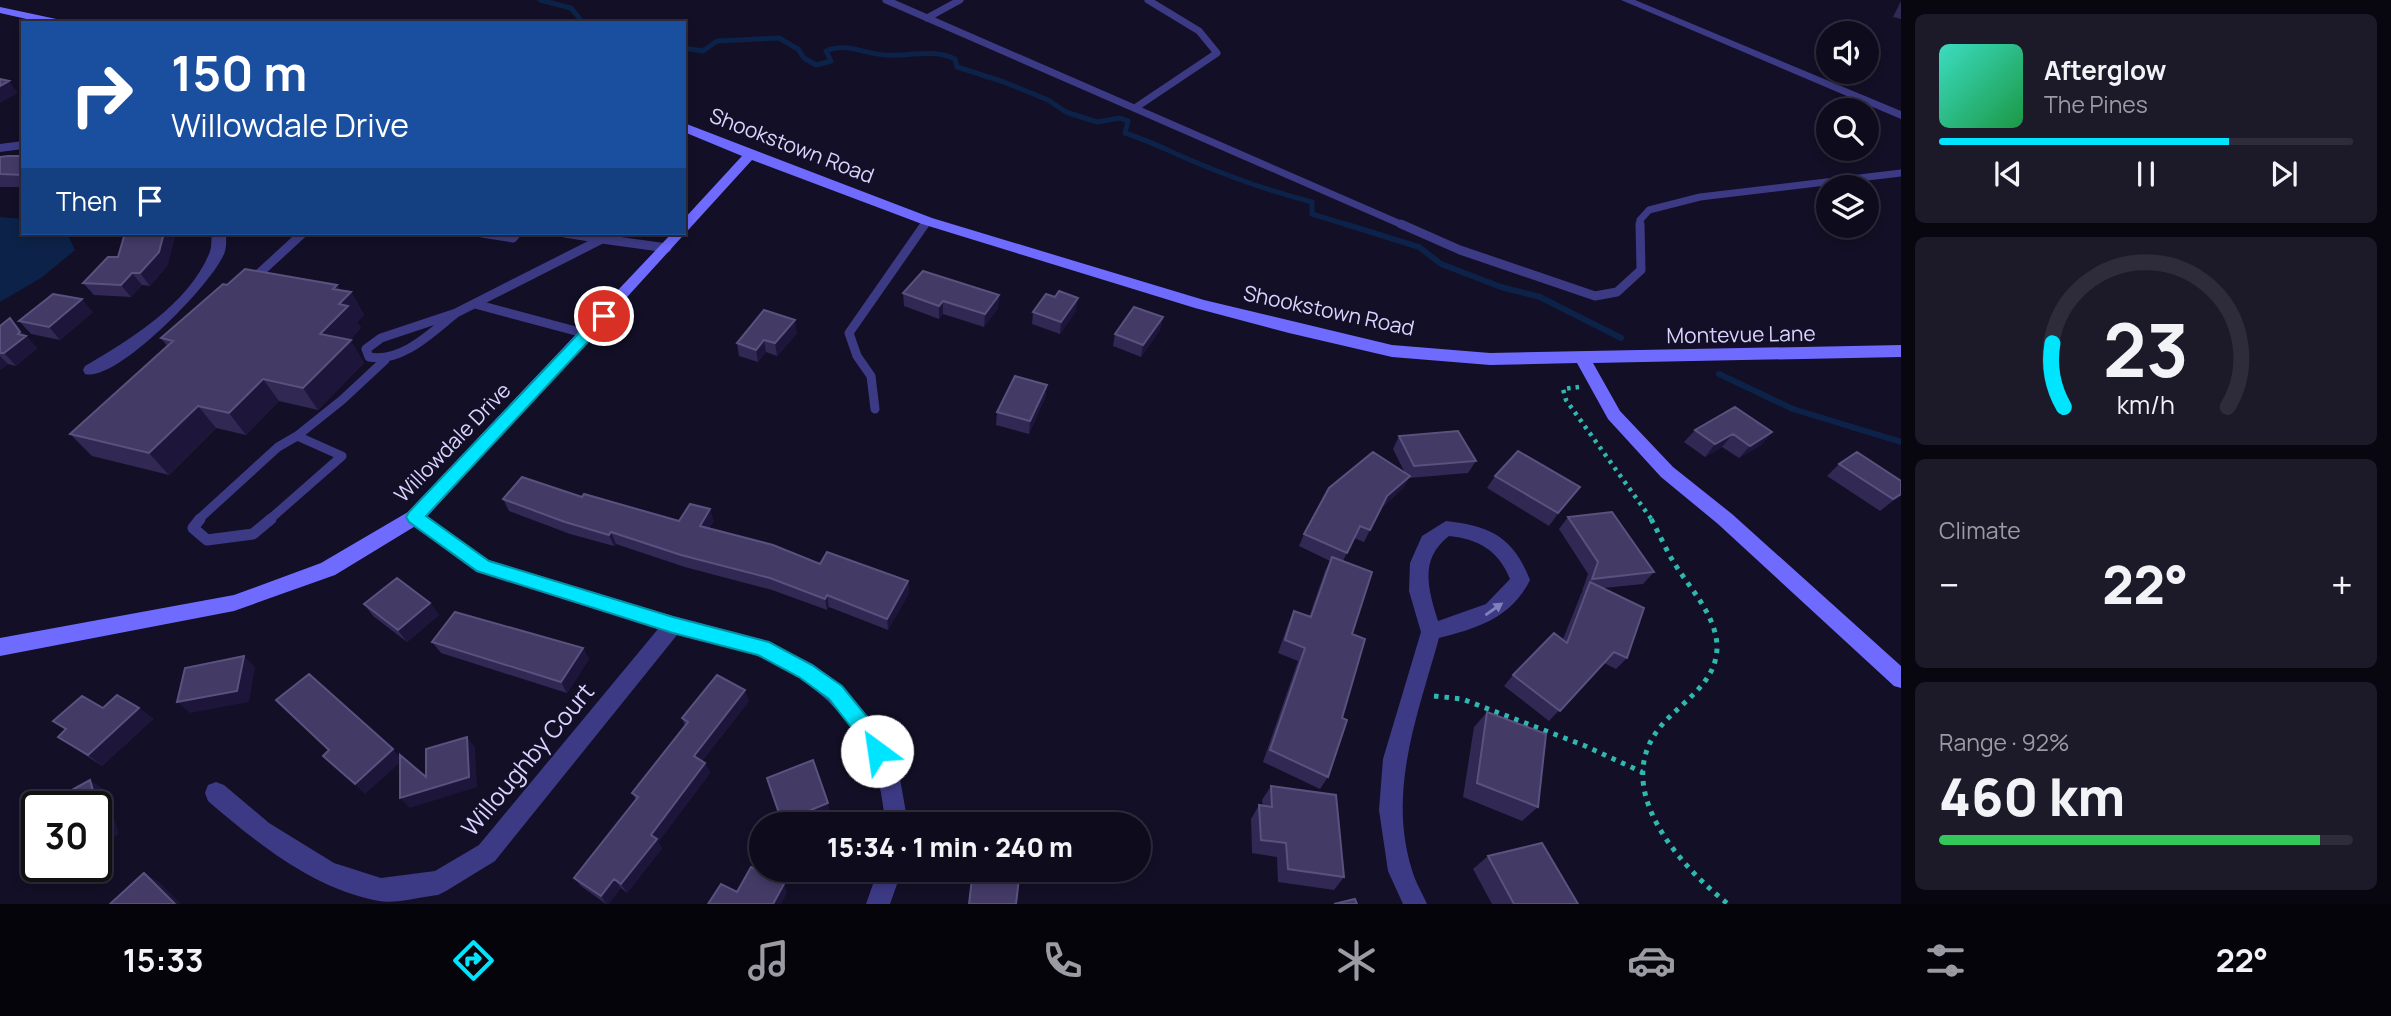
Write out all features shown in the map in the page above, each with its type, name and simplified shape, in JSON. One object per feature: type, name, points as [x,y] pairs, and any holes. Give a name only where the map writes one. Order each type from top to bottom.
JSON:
[{"type":"street","points":[[1626,0],[1901,115]]},
{"type":"street","points":[[0,10],[52,21]]},
{"type":"street","name":"Shookstown Road","points":[[686,128],[750,155],[927,221],[1200,304],[1289,328],[1392,351],[1490,359],[1582,358]]},
{"type":"street","points":[[0,149],[21,145]]},
{"type":"street","points":[[686,226],[750,155]]},
{"type":"street","points":[[91,370],[124,352],[150,331],[196,285],[218,252],[219,235]]},
{"type":"street","name":"Willowdale Drive","points":[[0,647],[234,603],[328,569],[415,517],[678,235]]},
{"type":"street","name":"Montevue Lane","points":[[1582,358],[1901,351]]},
{"type":"street","points":[[1582,358],[1614,415],[1667,472],[1725,519],[1901,678]]},
{"type":"street","points":[[415,517],[483,566],[673,625],[762,648],[806,671],[835,692],[865,729],[888,773],[895,812]]},
{"type":"street","points":[[1415,904],[1400,871],[1390,810],[1394,759],[1431,632],[1419,591],[1420,563],[1429,541],[1446,528],[1473,530],[1499,544],[1514,561],[1520,580],[1511,597],[1487,615],[1431,632]]},
{"type":"street","name":"Willoughby Court","points":[[216,793],[261,831],[328,873],[381,890],[438,883],[487,853],[673,625]]},
{"type":"street","points":[[878,904],[886,882]]},
{"type":"lane","points":[[886,0],[1460,250],[1595,296],[1617,292],[1641,270],[1640,220],[1649,210],[1700,197],[1901,173]]},
{"type":"lane","points":[[927,18],[960,0]]},
{"type":"lane","points":[[1135,108],[1217,53],[1199,31],[1148,0]]},
{"type":"lane","points":[[875,409],[871,376],[858,356],[849,333],[927,221]]},
{"type":"lane","points":[[242,290],[301,235]]},
{"type":"lane","points":[[494,235],[513,238],[515,235]]},
{"type":"lane","points":[[577,235],[667,248]]},
{"type":"lane","points":[[385,360],[369,357],[366,349],[381,338],[456,313],[602,239]]},
{"type":"lane","points":[[475,304],[587,334]]},
{"type":"lane","points":[[297,436],[342,456],[253,534],[207,540],[193,528],[202,514],[278,447],[297,436],[342,400],[385,360],[411,346],[456,313]]},
{"type":"path","points":[[1598,386],[1563,389],[1566,400],[1633,496],[1646,507],[1667,551],[1713,624],[1716,657],[1709,674],[1687,702],[1658,728],[1645,751],[1642,772],[1649,807],[1671,851],[1706,889],[1728,904]]},
{"type":"path","points":[[1413,693],[1462,699],[1583,745],[1642,772]]},
{"type":"water","points":[[0,217],[21,219],[21,235],[68,235],[75,250],[41,278],[0,302]]},
{"type":"building","points":[[0,79],[9,81],[0,86]]},
{"type":"building","points":[[21,156],[21,175],[0,174],[0,157]]},
{"type":"building","points":[[124,235],[163,235],[159,252],[140,273],[132,273],[121,285],[83,283],[108,257],[118,257]]},
{"type":"building","points":[[245,269],[337,285],[333,289],[351,292],[339,304],[348,306],[320,334],[351,340],[303,388],[263,379],[229,413],[198,406],[149,453],[70,434],[173,341],[161,338],[223,284],[227,285]]},
{"type":"building","points":[[923,271],[999,295],[985,314],[943,301],[939,306],[903,293]]},
{"type":"building","points":[[1059,291],[1078,298],[1061,322],[1033,312],[1046,294],[1055,297]]},
{"type":"building","points":[[53,294],[82,299],[49,327],[19,321]]},
{"type":"building","points":[[1134,307],[1163,317],[1143,345],[1115,334]]},
{"type":"building","points":[[764,310],[795,320],[775,343],[764,340],[756,350],[737,343]]},
{"type":"building","points":[[10,318],[20,332],[18,334],[26,336],[4,353],[0,353],[0,326]]},
{"type":"building","points":[[1015,376],[1047,385],[1030,421],[997,412]]},
{"type":"building","points":[[1735,407],[1772,432],[1750,446],[1733,434],[1715,444],[1695,430]]},
{"type":"building","points":[[1458,431],[1476,461],[1414,466],[1399,436]]},
{"type":"building","points":[[1518,451],[1580,487],[1558,513],[1495,476]]},
{"type":"building","points":[[1373,452],[1410,476],[1387,496],[1370,530],[1360,526],[1347,553],[1304,534],[1329,488]]},
{"type":"building","points":[[1857,452],[1901,481],[1901,494],[1893,499],[1839,464]]},
{"type":"building","points":[[522,477],[582,497],[584,494],[679,521],[690,504],[710,509],[700,526],[773,545],[820,564],[827,552],[908,581],[887,619],[827,595],[825,599],[770,578],[681,555],[611,532],[609,535],[565,522],[503,499]]},
{"type":"building","points":[[1612,512],[1654,572],[1592,579],[1598,562],[1568,517]]},
{"type":"building","points":[[1332,557],[1372,572],[1352,634],[1365,639],[1342,718],[1347,720],[1328,777],[1270,750],[1305,648],[1285,640],[1294,611],[1311,617]]},
{"type":"building","points":[[397,578],[430,603],[398,630],[364,604]]},
{"type":"building","points":[[1590,582],[1644,608],[1627,658],[1614,652],[1560,711],[1513,675],[1554,633],[1567,643]]},
{"type":"building","points":[[455,612],[583,648],[561,682],[432,642]]},
{"type":"building","points":[[244,656],[237,691],[177,702],[185,668]]},
{"type":"building","points":[[309,674],[393,749],[355,784],[323,756],[329,750],[276,700]]},
{"type":"building","points":[[717,675],[745,690],[694,756],[705,763],[651,835],[657,839],[621,884],[614,879],[601,896],[574,878],[638,797],[632,793],[688,722],[682,718]]},
{"type":"building","points":[[117,695],[139,708],[88,755],[58,737],[66,729],[53,721],[82,696],[103,708]]},
{"type":"building","points":[[1487,712],[1546,734],[1538,807],[1477,783]]},
{"type":"building","points":[[467,737],[469,777],[400,798],[400,755],[426,777],[426,749]]},
{"type":"building","points":[[813,760],[828,803],[806,812],[779,812],[767,778]]},
{"type":"building","points":[[90,780],[93,791],[70,791]]},
{"type":"building","points":[[1271,786],[1336,795],[1344,877],[1288,869],[1286,843],[1261,840],[1259,805],[1272,807]]},
{"type":"building","points":[[1542,843],[1578,904],[1514,904],[1488,856]]},
{"type":"building","points":[[749,871],[749,882],[784,884],[773,904],[708,904],[721,884],[737,892]]},
{"type":"building","points":[[144,873],[175,904],[110,904]]},
{"type":"building","points":[[972,882],[1019,882],[1016,904],[969,904]]},
{"type":"building","points":[[1355,899],[1357,904],[1334,904]]},
{"type":"waterway","points":[[540,0],[571,8],[580,19],[578,21]]},
{"type":"waterway","points":[[686,48],[703,51],[717,41],[779,38],[798,49],[804,58],[816,65],[831,61],[826,51],[840,48],[885,55],[929,53],[947,56],[955,59],[957,67],[1048,100],[1066,112],[1097,122],[1120,118],[1128,121],[1125,133],[1238,179],[1312,202],[1312,214],[1351,226]]},
{"type":"waterway","points":[[1345,224],[1419,247],[1441,264],[1501,287],[1540,297],[1621,338]]},
{"type":"waterway","points":[[1719,374],[1793,409],[1901,442]]},
{"type":"route","points":[[604,316],[415,517],[483,566],[673,625],[762,648],[806,671],[835,692],[865,729],[877,751]]}]
